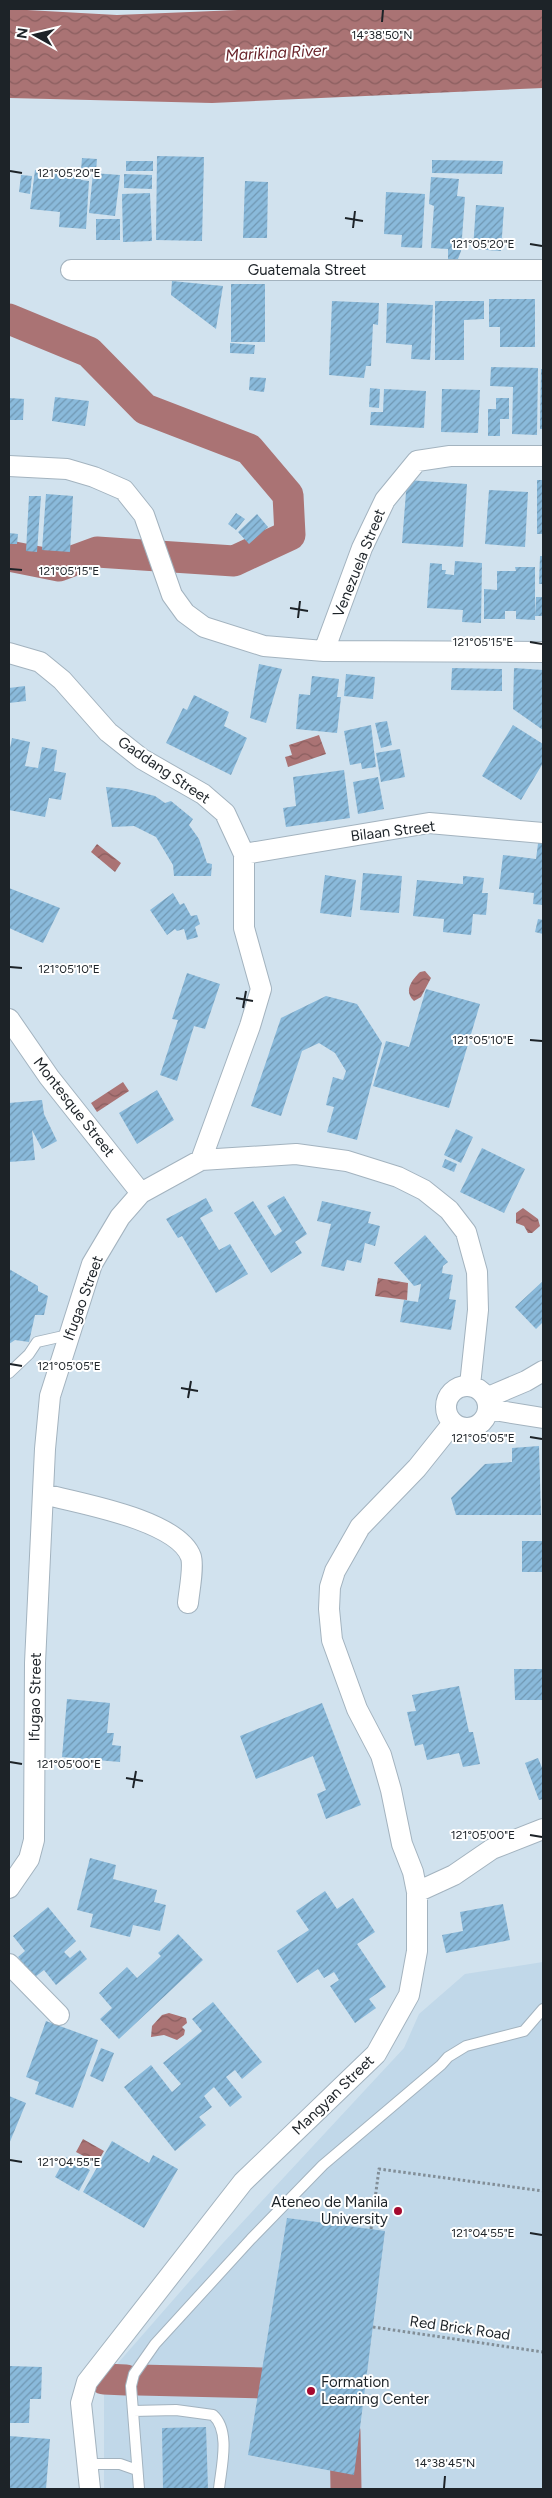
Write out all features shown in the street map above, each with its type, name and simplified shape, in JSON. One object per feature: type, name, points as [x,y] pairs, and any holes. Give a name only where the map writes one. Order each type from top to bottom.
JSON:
[{"type":"street","name":"Guatemala Street","points":[[71,270],[543,270]]},
{"type":"street","name":"Venezuela Street","points":[[324,651],[362,548],[385,500],[416,461],[450,456],[543,456]]},
{"type":"street","points":[[9,466],[67,469],[94,477],[124,490],[144,515],[176,601],[185,613],[204,627],[264,646],[324,651],[543,652]]},
{"type":"street","name":"Gaddang Street","points":[[9,652],[40,662],[62,680],[108,732],[142,758],[203,794],[225,813],[244,854],[244,928],[261,989],[250,1026],[201,1160]]},
{"type":"street","name":"Bilaan Street","points":[[244,854],[429,823],[543,833]]},
{"type":"street","name":"Montesque Street","points":[[9,1019],[49,1076],[141,1194]]},
{"type":"street","name":"Ifugao Street","points":[[9,1888],[29,1859],[34,1840],[36,1663],[43,1494],[50,1396],[92,1264],[120,1217],[141,1194],[201,1160],[296,1154],[347,1160],[398,1177],[424,1190],[449,1210],[466,1232],[477,1272],[478,1310],[470,1385]]},
{"type":"street","points":[[487,1403],[543,1370]]},
{"type":"street","points":[[470,1385],[482,1392],[487,1403],[483,1421],[472,1428],[459,1427],[453,1423],[446,1412],[447,1398],[456,1388],[470,1385]]},
{"type":"street","points":[[487,1403],[543,1418]]},
{"type":"street","name":"Mangyan Street","points":[[90,2489],[81,2403],[87,2382],[244,2182],[376,2054],[409,1995],[417,1950],[417,1892],[413,1872],[402,1844],[391,1790],[380,1755],[357,1709],[332,1640],[329,1609],[330,1588],[335,1571],[360,1527],[417,1468],[453,1423]]},
{"type":"street","points":[[43,1494],[143,1521],[176,1539],[186,1547],[192,1559],[188,1603]]},
{"type":"street","points":[[417,1892],[454,1875],[492,1849],[543,1829]]},
{"type":"street","points":[[9,1964],[59,2015]]},
{"type":"lane","points":[[9,1373],[37,1342],[68,1335]]},
{"type":"lane","points":[[139,2489],[131,2386],[134,2374],[155,2344],[251,2239],[323,2165],[448,2057],[466,2046],[524,2031],[543,2009]]},
{"type":"lane","points":[[133,2411],[176,2410],[213,2415],[217,2419],[222,2433],[223,2444],[219,2489]]},
{"type":"lane","points":[[87,2464],[120,2464],[137,2470]]},
{"type":"path","points":[[371,2229],[379,2169],[543,2191]]},
{"type":"path","name":"Red Brick Road","points":[[373,2327],[543,2352]]},
{"type":"shaded area","name":"Ateneo de Manila University","points":[[543,1962],[543,2489],[104,2489],[104,2379],[223,2243],[404,2048],[419,2014],[465,1974]]},
{"type":"water","name":"Marikina River","points":[[9,9],[117,15],[261,9],[543,9],[543,88],[212,103],[9,98]]},
{"type":"water","points":[[319,735],[326,754],[288,767],[285,757],[292,755],[289,745]]},
{"type":"water","points":[[97,844],[121,863],[115,872],[91,852]]},
{"type":"water","points":[[425,971],[431,978],[421,997],[414,1001],[409,993],[410,986],[420,972]]},
{"type":"water","points":[[123,1082],[129,1091],[97,1112],[91,1103]]},
{"type":"water","points":[[523,1208],[538,1219],[540,1226],[532,1233],[528,1233],[524,1226],[516,1223],[516,1213]]},
{"type":"water","points":[[378,1278],[408,1283],[407,1300],[375,1296]]},
{"type":"water","points":[[169,2013],[186,2018],[187,2023],[182,2027],[185,2030],[184,2035],[177,2040],[164,2035],[151,2037],[152,2026],[162,2015]]},
{"type":"water","points":[[83,2139],[104,2151],[97,2163],[76,2152]]},
{"type":"building","points":[[157,156],[204,157],[202,241],[156,240]]},
{"type":"building","points":[[82,158],[97,159],[96,171],[81,170]]},
{"type":"building","points":[[432,160],[503,161],[502,174],[432,173]]},
{"type":"building","points":[[126,161],[153,161],[153,171],[126,171]]},
{"type":"building","points":[[35,170],[81,176],[81,180],[89,181],[86,229],[59,227],[60,212],[30,209]]},
{"type":"building","points":[[93,173],[120,175],[115,216],[89,213]]},
{"type":"building","points":[[124,174],[152,175],[152,189],[124,188]]},
{"type":"building","points":[[21,175],[32,176],[30,194],[19,192]]},
{"type":"building","points":[[431,177],[459,179],[457,196],[465,197],[461,251],[458,259],[448,259],[448,249],[431,248],[434,206],[429,204]]},
{"type":"building","points":[[245,181],[268,182],[267,238],[243,238]]},
{"type":"building","points":[[386,192],[425,194],[422,248],[401,247],[402,235],[384,234]]},
{"type":"building","points":[[150,193],[152,241],[123,242],[122,194]]},
{"type":"building","points":[[476,205],[504,207],[501,251],[473,249]]},
{"type":"building","points":[[96,219],[120,219],[120,240],[96,240]]},
{"type":"building","points":[[172,281],[223,286],[216,329],[171,295]]},
{"type":"building","points":[[231,284],[265,284],[265,342],[231,342]]},
{"type":"building","points":[[489,299],[535,299],[535,347],[500,347],[500,327],[489,327]]},
{"type":"building","points":[[332,301],[379,303],[378,325],[373,324],[371,366],[366,366],[364,378],[329,375]]},
{"type":"building","points":[[435,301],[484,301],[484,319],[464,320],[464,360],[435,360]]},
{"type":"building","points":[[387,303],[433,305],[430,360],[411,359],[412,345],[386,343]]},
{"type":"building","points":[[230,343],[255,345],[254,354],[230,353]]},
{"type":"building","points":[[491,367],[538,368],[537,435],[512,434],[513,387],[490,386]]},
{"type":"building","points":[[541,369],[543,369],[543,429],[540,429]]},
{"type":"building","points":[[250,377],[266,378],[264,392],[249,390]]},
{"type":"building","points":[[370,388],[380,389],[379,408],[369,407]]},
{"type":"building","points":[[384,389],[426,391],[424,428],[370,425],[371,412],[383,412]]},
{"type":"building","points":[[442,389],[480,390],[478,433],[441,432]]},
{"type":"building","points":[[55,397],[89,401],[85,426],[52,421]]},
{"type":"building","points":[[9,398],[24,399],[23,420],[9,420]]},
{"type":"building","points":[[496,398],[509,398],[509,419],[500,419],[500,436],[488,436],[488,409],[496,409]]},
{"type":"building","points":[[407,480],[467,484],[463,547],[402,543]]},
{"type":"building","points":[[537,480],[543,480],[543,534],[537,534]]},
{"type":"building","points":[[489,490],[528,492],[525,547],[485,544]]},
{"type":"building","points":[[46,494],[73,496],[70,552],[42,550]]},
{"type":"building","points":[[29,496],[41,496],[37,552],[26,551]]},
{"type":"building","points":[[236,513],[245,519],[236,530],[228,524]]},
{"type":"building","points":[[257,514],[268,527],[249,544],[238,532]]},
{"type":"building","points":[[9,533],[18,534],[17,544],[9,544]]},
{"type":"building","points":[[540,556],[543,556],[543,584],[539,584]]},
{"type":"building","points":[[455,561],[482,563],[481,623],[462,622],[463,610],[427,608],[430,563],[442,564],[442,570],[446,570],[445,574],[454,575]]},
{"type":"building","points":[[515,567],[535,567],[535,620],[516,619],[516,611],[505,611],[505,619],[484,619],[484,589],[497,590],[497,571],[516,571]]},
{"type":"building","points":[[536,597],[543,597],[543,616],[535,616]]},
{"type":"building","points":[[259,664],[282,669],[266,723],[250,718]]},
{"type":"building","points":[[452,668],[502,669],[502,691],[451,690]]},
{"type":"building","points":[[514,668],[543,670],[543,730],[513,709]]},
{"type":"building","points":[[346,674],[375,677],[373,699],[344,696]]},
{"type":"building","points":[[312,676],[339,679],[337,697],[341,697],[337,733],[296,729],[299,694],[310,695]]},
{"type":"building","points":[[25,686],[26,701],[9,703],[9,688]]},
{"type":"building","points":[[194,695],[229,712],[224,726],[247,738],[231,775],[166,743],[183,708],[187,710]]},
{"type":"building","points":[[387,721],[392,745],[381,748],[375,723]]},
{"type":"building","points":[[371,725],[376,767],[362,769],[361,763],[350,765],[344,731]]},
{"type":"building","points":[[513,725],[543,744],[543,763],[521,800],[482,776]]},
{"type":"building","points":[[12,738],[30,742],[25,766],[38,768],[42,747],[57,750],[54,771],[66,773],[61,800],[49,798],[45,817],[9,810],[9,753]]},
{"type":"building","points":[[400,749],[405,777],[381,782],[376,753]]},
{"type":"building","points":[[344,770],[350,818],[286,827],[283,808],[296,806],[293,777]]},
{"type":"building","points":[[378,777],[384,809],[358,814],[353,782]]},
{"type":"building","points":[[106,787],[127,789],[155,796],[165,803],[171,801],[193,819],[189,825],[199,839],[207,863],[212,864],[211,876],[174,876],[173,865],[156,837],[134,826],[112,827]]},
{"type":"building","points":[[539,836],[543,837],[543,905],[533,904],[534,893],[499,889],[503,855],[536,859]]},
{"type":"building","points":[[363,873],[402,876],[399,913],[360,910]]},
{"type":"building","points":[[325,875],[356,880],[351,917],[320,913]]},
{"type":"building","points":[[463,876],[484,878],[482,893],[488,893],[486,915],[473,914],[471,935],[443,932],[444,919],[413,916],[417,880],[463,884]]},
{"type":"building","points":[[9,888],[60,908],[43,943],[9,928]]},
{"type":"building","points":[[173,893],[180,905],[184,903],[191,916],[197,915],[200,924],[195,927],[198,937],[187,940],[184,929],[177,931],[175,929],[167,935],[150,910]]},
{"type":"building","points":[[538,919],[543,920],[543,934],[535,932]]},
{"type":"building","points":[[187,973],[220,984],[205,1029],[194,1026],[177,1081],[160,1075],[178,1020],[172,1019]]},
{"type":"building","points":[[426,989],[480,1004],[449,1108],[373,1086],[386,1041],[409,1047]]},
{"type":"building","points":[[326,996],[357,1004],[382,1043],[357,1140],[327,1132],[334,1107],[326,1105],[333,1077],[343,1080],[346,1071],[335,1053],[319,1043],[302,1051],[281,1116],[251,1106],[281,1018]]},
{"type":"building","points":[[157,1090],[174,1120],[137,1144],[119,1113]]},
{"type":"building","points":[[42,1100],[44,1114],[57,1141],[42,1149],[32,1130],[35,1160],[9,1162],[9,1103]]},
{"type":"building","points":[[456,1129],[473,1137],[461,1163],[444,1155]]},
{"type":"building","points":[[482,1148],[525,1169],[504,1213],[460,1192]]},
{"type":"building","points":[[445,1159],[457,1164],[454,1172],[442,1167]]},
{"type":"building","points":[[284,1196],[307,1234],[295,1242],[302,1253],[271,1273],[234,1213],[253,1201],[275,1236],[282,1231],[267,1206]]},
{"type":"building","points":[[206,1198],[213,1211],[200,1218],[219,1250],[230,1244],[248,1274],[216,1293],[182,1236],[178,1238],[166,1219]]},
{"type":"building","points":[[322,1201],[371,1212],[368,1223],[380,1226],[375,1246],[365,1243],[361,1263],[347,1260],[344,1271],[321,1266],[331,1224],[317,1221]]},
{"type":"building","points":[[425,1235],[448,1262],[443,1266],[442,1273],[453,1275],[449,1299],[456,1300],[451,1330],[400,1322],[404,1300],[418,1302],[421,1284],[414,1286],[394,1263]]},
{"type":"building","points":[[9,1269],[38,1286],[38,1291],[48,1296],[44,1315],[35,1315],[29,1342],[15,1340],[9,1344]]},
{"type":"building","points":[[543,1281],[543,1322],[536,1329],[515,1307]]},
{"type":"building","points":[[539,1446],[541,1515],[456,1515],[451,1498],[485,1464],[512,1462],[512,1448]]},
{"type":"building","points":[[522,1541],[543,1541],[543,1572],[522,1572]]},
{"type":"building","points":[[514,1669],[543,1669],[543,1700],[515,1700]]},
{"type":"building","points":[[459,1686],[469,1732],[473,1732],[480,1764],[463,1767],[459,1753],[427,1760],[423,1744],[415,1746],[407,1712],[416,1711],[412,1695]]},
{"type":"building","points":[[67,1699],[110,1703],[107,1733],[114,1733],[112,1745],[121,1746],[120,1762],[62,1757]]},
{"type":"building","points":[[322,1703],[361,1805],[326,1819],[317,1794],[326,1790],[313,1756],[256,1779],[240,1736]]},
{"type":"building","points":[[538,1758],[543,1770],[543,1799],[539,1800],[525,1763]]},
{"type":"building","points":[[90,1858],[116,1865],[113,1879],[157,1890],[154,1902],[166,1905],[160,1931],[133,1925],[130,1937],[90,1927],[93,1914],[77,1910]]},
{"type":"building","points":[[325,1891],[337,1909],[353,1898],[375,1932],[357,1944],[386,1987],[369,1999],[376,2008],[355,2023],[330,1986],[339,1980],[334,1972],[324,1978],[318,1969],[297,1983],[277,1951],[309,1930],[296,1911]]},
{"type":"building","points":[[503,1904],[510,1940],[446,1953],[442,1935],[463,1931],[460,1912]]},
{"type":"building","points":[[48,1907],[76,1941],[64,1952],[70,1958],[80,1950],[87,1959],[56,1985],[44,1970],[35,1977],[18,1957],[25,1951],[13,1936]]},
{"type":"building","points":[[178,1934],[203,1960],[119,2039],[100,2019],[112,2008],[99,1993],[127,1967],[137,1978],[161,1956],[158,1953]]},
{"type":"building","points":[[213,2002],[262,2062],[242,2079],[235,2070],[226,2077],[242,2097],[230,2107],[214,2087],[204,2096],[212,2107],[199,2117],[206,2125],[175,2151],[124,2087],[151,2065],[172,2092],[181,2084],[163,2063],[202,2031],[192,2019]]},
{"type":"building","points":[[46,2021],[98,2040],[73,2108],[35,2094],[39,2082],[26,2077]]},
{"type":"building","points":[[101,2048],[114,2053],[103,2082],[90,2076]]},
{"type":"building","points":[[9,2096],[26,2103],[9,2144]]},
{"type":"building","points":[[112,2141],[149,2163],[153,2155],[178,2169],[144,2228],[83,2192]]},
{"type":"building","points":[[66,2157],[90,2170],[79,2191],[55,2177]]},
{"type":"building","name":"Formation Learning Center","points":[[287,2218],[385,2231],[354,2475],[248,2455]]},
{"type":"building","points":[[9,2366],[42,2367],[41,2399],[30,2399],[29,2423],[9,2423]]},
{"type":"building","points":[[206,2427],[208,2489],[163,2489],[162,2428]]},
{"type":"building","points":[[9,2436],[50,2439],[46,2489],[9,2489]]},
{"type":"waterway","points":[[9,319],[89,352],[145,409],[249,449],[288,495],[290,535],[234,561],[97,552],[59,566],[9,556]]},
{"type":"waterway","points":[[104,2379],[126,2380]]},
{"type":"waterway","points":[[139,2380],[303,2384]]},
{"type":"waterway","points":[[345,2432],[346,2489]]},
{"type":"place","name":"Ateneo de Manila University","points":[[398,2211]]},
{"type":"place","name":"Formation Learning Center","points":[[311,2391]]}]
